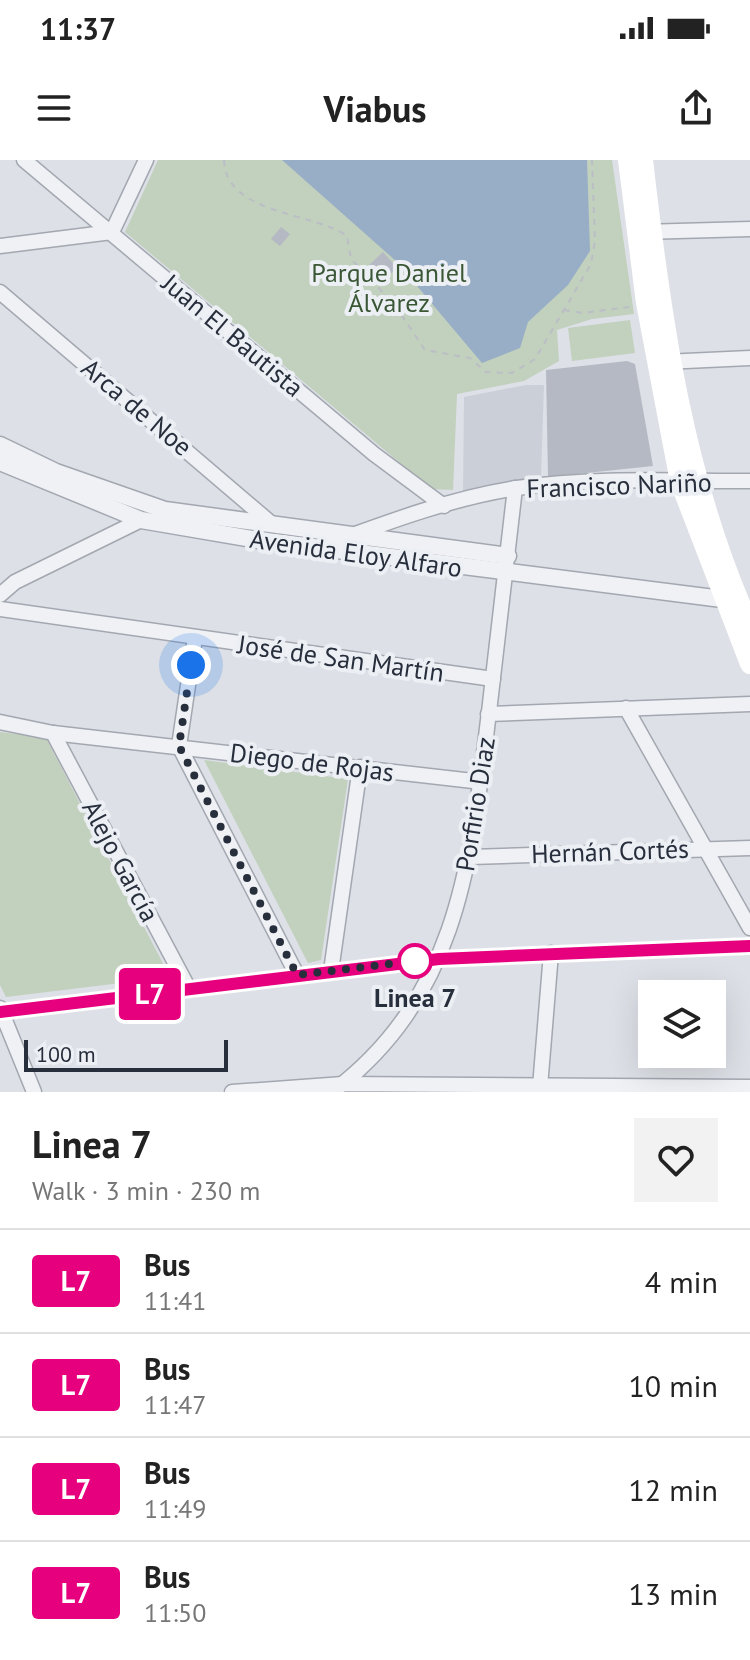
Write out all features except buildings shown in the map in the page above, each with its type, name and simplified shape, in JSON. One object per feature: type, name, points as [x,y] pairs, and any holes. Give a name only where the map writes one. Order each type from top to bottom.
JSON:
[{"type":"main road","points":[[628,160],[644,232],[663,362]]},
{"type":"main road","points":[[643,160],[646,303],[663,362],[689,482],[750,626]]},
{"type":"main road","points":[[737,598],[750,664]]},
{"type":"street","name":"Juan El Bautista","points":[[24,160],[374,454],[444,506]]},
{"type":"street","points":[[0,246],[112,232],[146,160]]},
{"type":"street","points":[[644,232],[750,229]]},
{"type":"street","name":"Arca de Noe","points":[[0,292],[272,524]]},
{"type":"street","points":[[663,362],[750,358]]},
{"type":"street","name":"Avenida Eloy Alfaro","points":[[0,445],[56,472],[165,510],[351,535],[506,565],[737,598]]},
{"type":"street","name":"Avenida Eloy Alfaro","points":[[0,462],[141,520],[317,548],[506,565]]},
{"type":"street","name":"Francisco Nariño","points":[[317,548],[444,506],[515,488],[597,482],[750,481]]},
{"type":"street","name":"Porfirio Diaz","points":[[338,1088],[402,1026],[439,959],[471,857],[515,488]]},
{"type":"street","points":[[0,595],[15,582],[141,520]]},
{"type":"street","name":"José de San Martín","points":[[0,609],[493,679]]},
{"type":"street","points":[[195,638],[179,746],[297,975]]},
{"type":"street","points":[[488,714],[750,704]]},
{"type":"street","points":[[626,708],[701,847],[750,928]]},
{"type":"street","name":"Diego de Rojas","points":[[0,722],[53,733],[482,782]]},
{"type":"street","name":"Alejo García","points":[[53,733],[189,989]]},
{"type":"street","points":[[331,971],[360,767]]},
{"type":"street","name":"Hernán Cortés","points":[[471,857],[701,847],[750,848]]},
{"type":"street","points":[[34,1092],[1,1010],[439,959],[750,946]]},
{"type":"street","points":[[538,1090],[551,953]]},
{"type":"street","points":[[232,1092],[338,1088],[538,1090],[750,1087]]},
{"type":"path","points":[[224,160],[232,182],[270,211],[332,225],[347,236],[351,259],[394,304],[425,350],[470,358],[486,372],[512,373],[535,359],[591,264],[595,241],[592,160]]},
{"type":"path","points":[[563,310],[583,313],[646,303]]},
{"type":"shaded area","points":[[526,385],[544,385],[541,477],[463,494],[464,397]]},
{"type":"green space","name":"Parque Daniel Álvarez","points":[[158,160],[612,160],[634,314],[592,319],[557,330],[559,361],[524,381],[457,394],[453,490],[431,489],[125,232]]},
{"type":"green space","points":[[630,320],[635,353],[572,361],[568,328]]},
{"type":"green space","points":[[0,732],[46,738],[170,977],[6,997],[0,985]]},
{"type":"green space","points":[[204,760],[348,779],[321,960],[308,963]]},
{"type":"water","points":[[282,160],[587,160],[590,251],[568,285],[528,322],[520,348],[482,363],[396,261]]},
{"type":"bus line","name":"L7","points":[[0,1012],[439,959],[750,946]]},
{"type":"place","name":"Linea 7","points":[[415,961]]},
{"type":"route","points":[[191,665],[179,746],[297,975],[415,961]]}]
